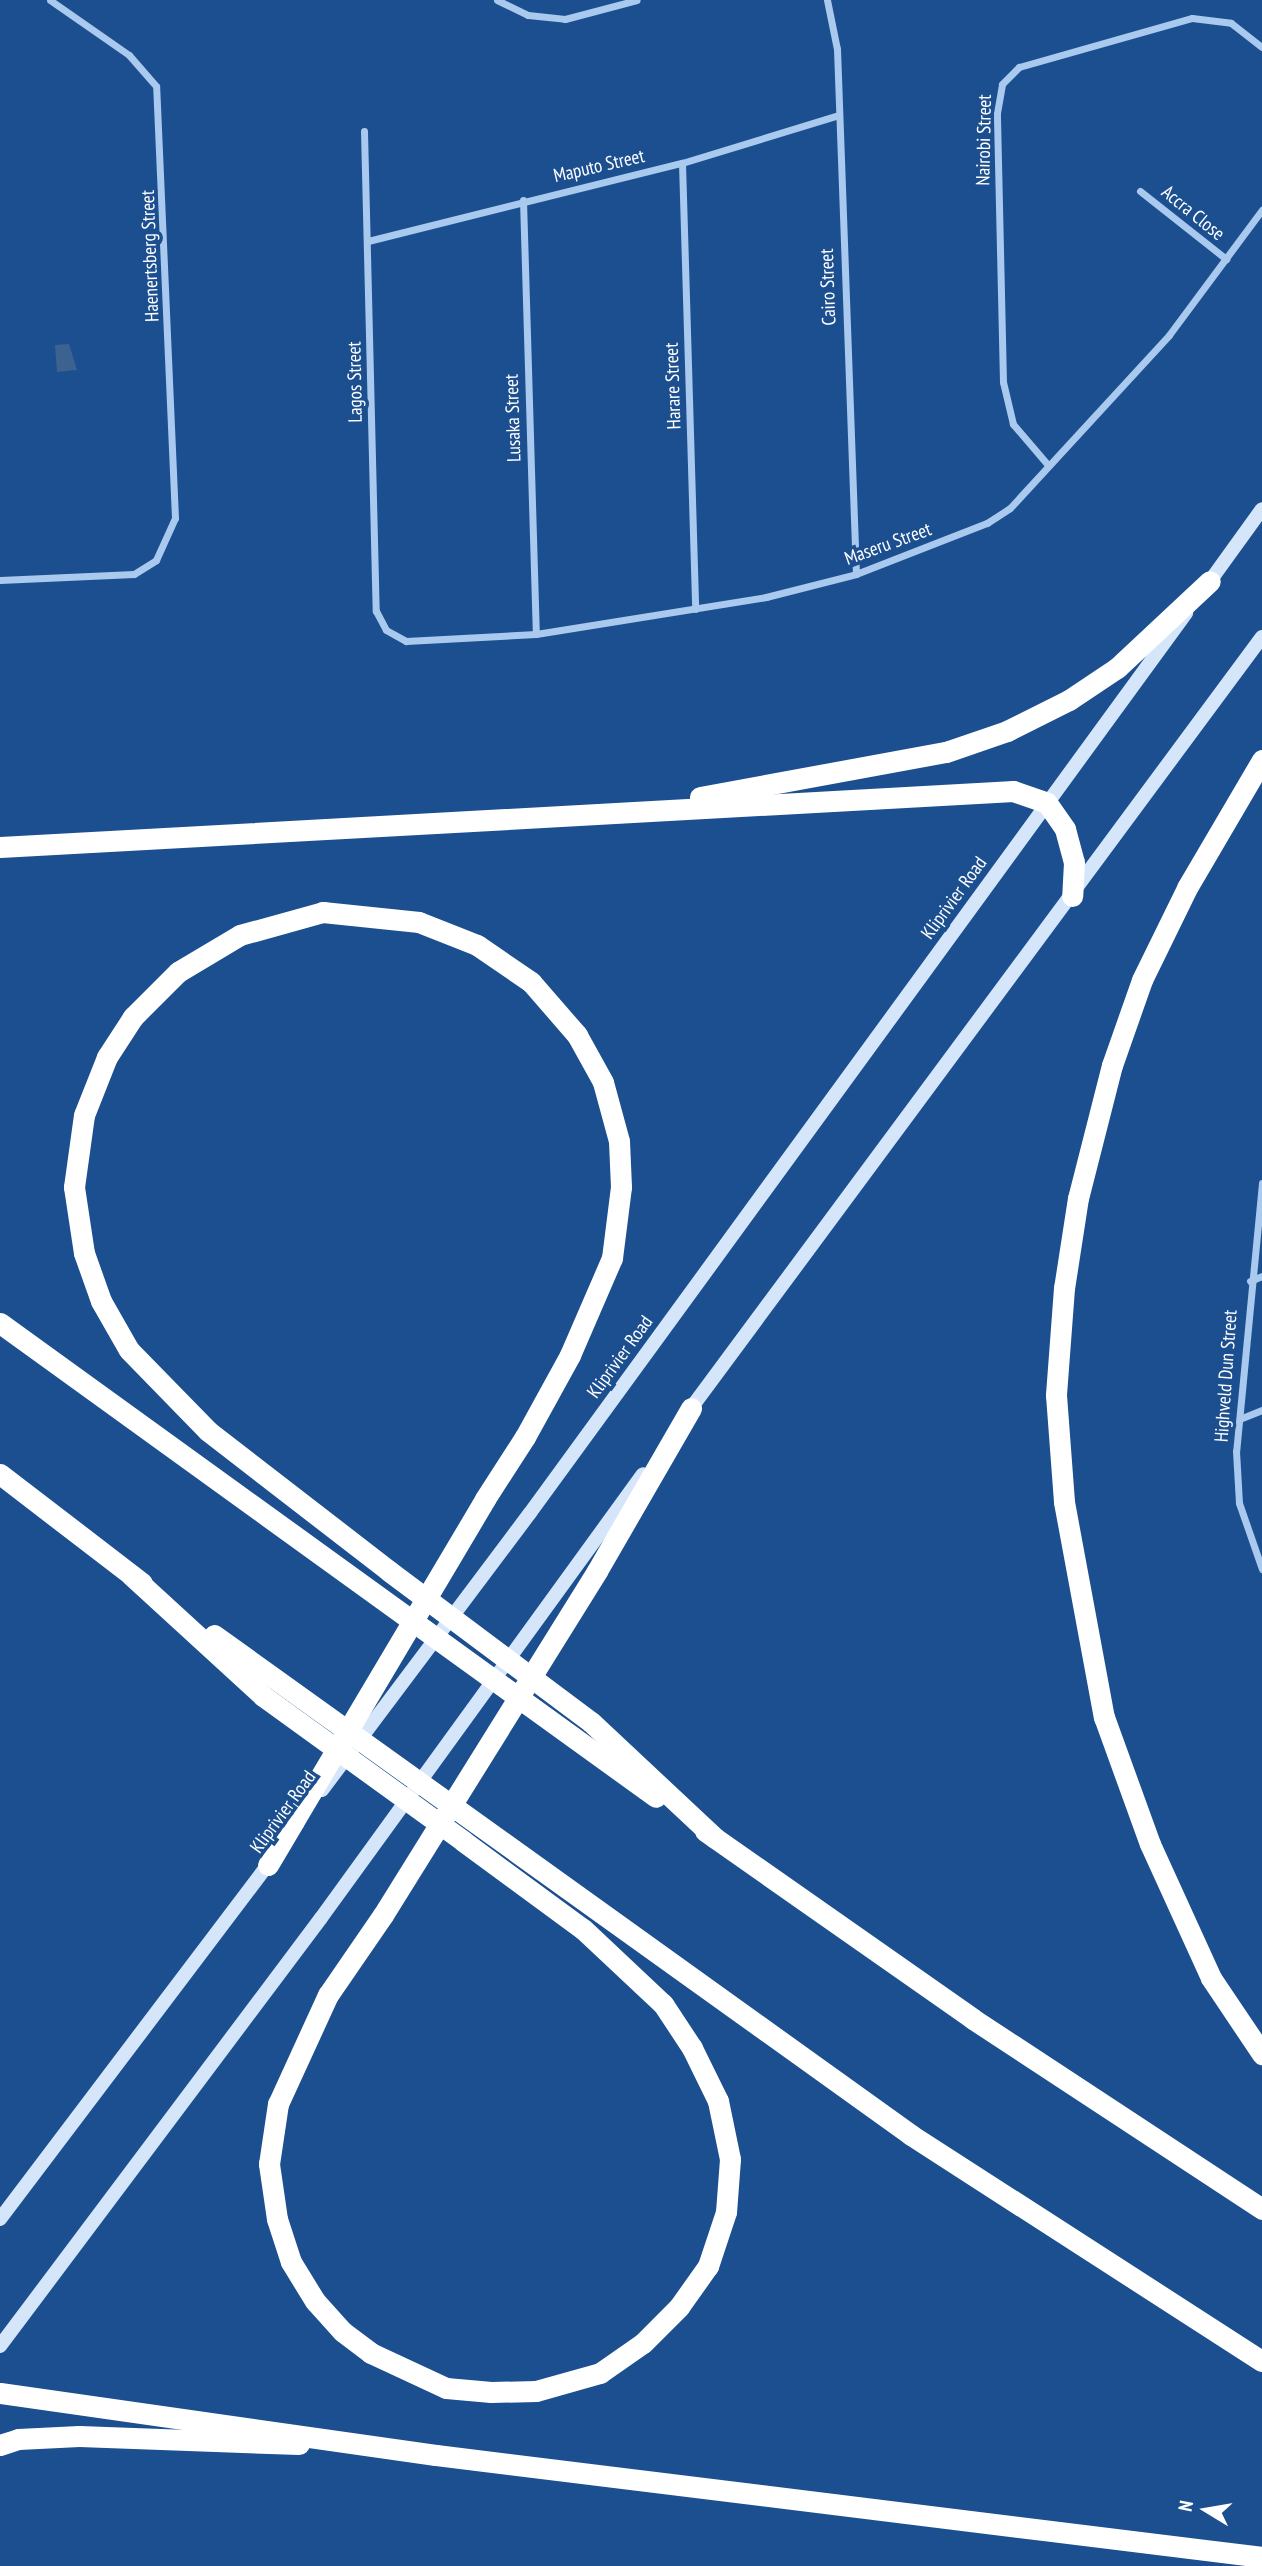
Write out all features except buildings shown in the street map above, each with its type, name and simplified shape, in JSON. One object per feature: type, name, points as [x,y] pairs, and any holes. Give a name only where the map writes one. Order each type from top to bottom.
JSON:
[{"type":"highway","points":[[643,808],[946,752],[1007,731],[1069,700],[1117,668],[1210,581]]},
{"type":"highway","points":[[1262,760],[1187,888],[1153,957],[1112,1065],[1078,1199],[1064,1288],[1056,1395],[1064,1502],[1104,1717],[1150,1844],[1211,1978],[1262,2054]]},
{"type":"highway","points":[[0,846],[643,808],[994,791],[1027,794],[1047,803],[1065,828],[1071,846],[1072,896]]},
{"type":"highway","points":[[268,1865],[295,1823],[485,1499],[570,1355],[612,1258],[621,1187],[619,1141],[603,1082],[577,1035],[538,989],[501,960],[453,934],[419,922],[343,912],[300,916],[240,935],[158,990],[119,1038],[95,1084],[84,1115],[75,1187],[84,1253],[101,1301],[129,1350],[208,1432],[591,1722],[715,1838]]},
{"type":"highway","points":[[0,1322],[715,1838],[973,2019],[1262,2209]]},
{"type":"highway","points":[[131,1575],[263,1696],[583,1929],[663,2004],[692,2048],[718,2101],[730,2159],[726,2212],[708,2266],[679,2307],[643,2343],[600,2373],[537,2391],[446,2388],[408,2374],[342,2331],[315,2301],[291,2262],[277,2219],[269,2164],[278,2104],[328,1995],[383,1915],[588,1567],[691,1408]]},
{"type":"highway","points":[[0,1474],[131,1575],[911,2135],[1262,2361]]},
{"type":"highway","points":[[0,2393],[381,2444],[436,2455],[1262,2557]]},
{"type":"highway","points":[[0,2445],[18,2439],[79,2436],[381,2444]]},
{"type":"main road","name":"Kliprivier Road","points":[[295,1823],[530,1513],[1262,509]]},
{"type":"main road","points":[[691,1408],[1262,637]]},
{"type":"main road","points":[[0,2346],[320,1918],[588,1567]]},
{"type":"main road","name":"Kliprivier Road","points":[[0,2219],[268,1865]]},
{"type":"street","name":"Haenertsberg Street","points":[[0,580],[123,576],[156,560],[175,518],[160,100],[156,86],[140,64],[50,0]]},
{"type":"street","points":[[497,0],[528,16],[565,19],[638,0]]},
{"type":"street","name":"Cairo Street","points":[[827,0],[837,49],[836,116],[856,574]]},
{"type":"street","name":"Nairobi Street","points":[[1048,465],[1013,424],[1003,382],[997,113],[1002,84],[1019,66],[1192,18],[1231,23],[1262,47]]},
{"type":"street","name":"Maputo Street","points":[[368,241],[523,200],[682,163],[836,116]]},
{"type":"street","name":"Lagos Street","points":[[364,131],[376,611],[386,630]]},
{"type":"street","name":"Harare Street","points":[[682,163],[695,609]]},
{"type":"street","name":"Accra Close","points":[[1140,191],[1226,259]]},
{"type":"street","name":"Lusaka Street","points":[[523,200],[536,634]]},
{"type":"street","name":"Maseru Street","points":[[386,630],[406,641],[536,634],[766,597],[856,574],[987,523],[1010,508],[1169,335],[1262,210]]},
{"type":"street","name":"Highveld Dun Street","points":[[1262,1182],[1250,1281],[1242,1418],[1236,1451],[1239,1503],[1262,1569]]},
{"type":"street","points":[[1250,1281],[1262,1276]]},
{"type":"street","points":[[1242,1418],[1262,1410]]},
{"type":"street","points":[[1254,1550],[1262,1547]]},
{"type":"water","points":[[69,344],[77,370],[57,372],[55,345]]}]
